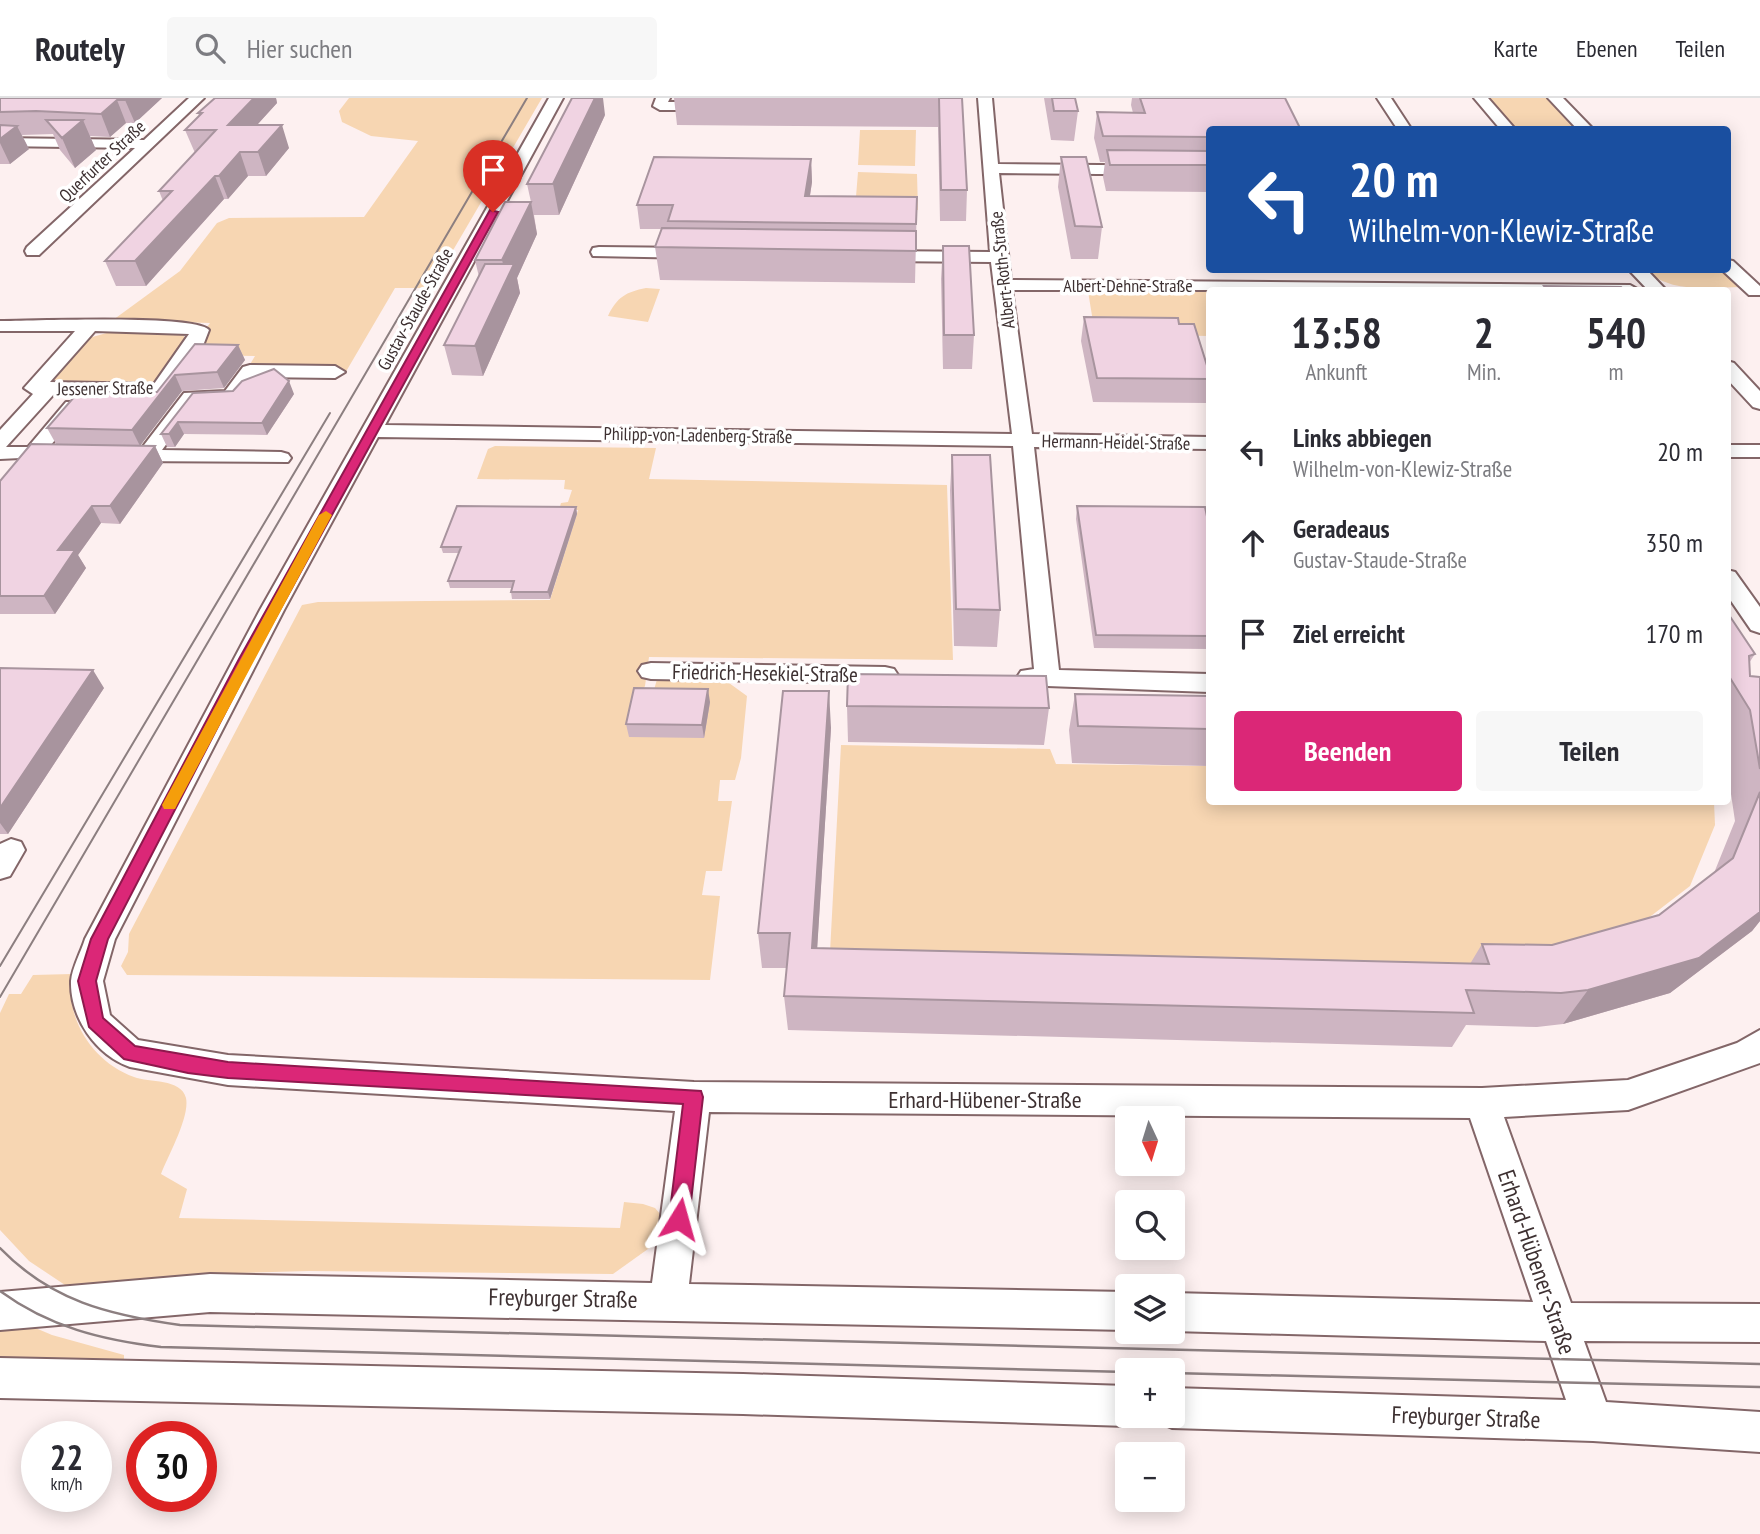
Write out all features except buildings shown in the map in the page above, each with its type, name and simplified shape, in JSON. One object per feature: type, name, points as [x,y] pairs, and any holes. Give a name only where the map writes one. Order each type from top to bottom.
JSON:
[{"type":"street","name":"Querfurter Straße","points":[[33,251],[197,98]]},
{"type":"street","name":"Gustav-Staude-Straße","points":[[556,98],[272,610],[100,939],[87,981],[95,1022],[130,1053],[202,1067],[694,1097]]},
{"type":"street","points":[[663,98],[660,106],[728,106]]},
{"type":"street","points":[[1384,98],[1402,126]]},
{"type":"street","points":[[1480,98],[1505,126]]},
{"type":"street","points":[[1555,98],[1583,126]]},
{"type":"street","name":"Albert-Roth-Straße","points":[[980,105],[992,168],[999,257],[1023,441]]},
{"type":"street","points":[[0,142],[148,144]]},
{"type":"street","points":[[992,168],[1206,170]]},
{"type":"street","points":[[599,252],[711,254]]},
{"type":"street","points":[[864,255],[999,257]]},
{"type":"street","points":[[1731,268],[1757,291]]},
{"type":"street","points":[[1500,273],[1510,287]]},
{"type":"street","points":[[1641,273],[1654,287]]},
{"type":"street","name":"Albert-Dehne-Straße","points":[[1003,285],[1510,287]]},
{"type":"street","points":[[1731,291],[1757,291]]},
{"type":"street","name":"Jessener Straße","points":[[0,326],[89,327],[200,330],[195,343],[160,390],[34,388],[89,327]]},
{"type":"street","points":[[147,455],[191,397],[232,397],[250,371],[335,372]]},
{"type":"street","points":[[1731,371],[1760,403]]},
{"type":"street","points":[[0,442],[48,389]]},
{"type":"street","points":[[0,472],[18,472],[76,404],[184,405]]},
{"type":"street","name":"Philipp-von-Ladenberg-Straße","points":[[372,431],[1023,441]]},
{"type":"street","points":[[1023,441],[1047,678]]},
{"type":"street","name":"Hermann-Heidel-Straße","points":[[1023,441],[1206,443]]},
{"type":"street","points":[[1731,451],[1760,451]]},
{"type":"street","points":[[0,453],[59,454]]},
{"type":"street","points":[[97,454],[281,458]]},
{"type":"street","points":[[1731,583],[1760,625]]},
{"type":"street","name":"Friedrich-Hesekiel-Straße","points":[[651,671],[911,675]]},
{"type":"street","points":[[1006,677],[1206,683]]},
{"type":"street","points":[[0,857],[11,850],[0,868]]},
{"type":"street","name":"Erhard-Hübener-Straße","points":[[694,1097],[1482,1103],[1628,1095],[1748,1053],[1760,1044]]},
{"type":"street","points":[[668,1300],[694,1097]]},
{"type":"street","name":"Erhard-Hübener-Straße","points":[[1482,1103],[1593,1421]]},
{"type":"street","name":"Freyburger Straße","points":[[0,1311],[88,1306],[210,1293],[1115,1311]]},
{"type":"street","points":[[1185,1312],[1558,1322],[1760,1323]]},
{"type":"street","points":[[0,1378],[743,1394],[1115,1406]]},
{"type":"street","name":"Freyburger Straße","points":[[1185,1408],[1593,1421],[1760,1432]]},
{"type":"shaded area","points":[[349,98],[542,98],[431,288],[395,288],[344,375],[243,376],[255,356],[187,355],[210,323],[113,320],[180,271],[217,223],[229,218],[364,217],[418,141],[371,136],[342,122],[339,111]]},
{"type":"shaded area","points":[[1487,98],[1548,98],[1577,126],[1514,126]]},
{"type":"shaded area","points":[[860,130],[916,130],[915,166],[858,165]]},
{"type":"shaded area","points":[[858,172],[917,174],[918,210],[855,209]]},
{"type":"shaded area","points":[[1650,273],[1726,273],[1741,287],[1685,287],[1656,278]]},
{"type":"shaded area","points":[[1087,285],[1206,288],[1206,336],[1095,334]]},
{"type":"shaded area","points":[[646,288],[660,289],[648,322],[608,316],[623,296]]},
{"type":"shaded area","points":[[117,330],[171,330],[183,334],[187,343],[159,380],[148,385],[62,386],[54,382],[52,377],[82,340]]},
{"type":"shaded area","points":[[495,446],[656,448],[649,479],[947,485],[953,660],[649,657],[645,686],[637,701],[651,700],[658,676],[729,683],[747,696],[741,758],[735,780],[720,780],[718,801],[732,801],[722,871],[706,871],[702,895],[720,896],[710,980],[127,975],[121,966],[128,952],[129,934],[302,605],[318,602],[550,600],[578,510],[559,510],[561,503],[568,502],[572,490],[564,489],[565,480],[477,479],[488,449]]},
{"type":"shaded area","points":[[841,745],[1050,749],[1056,764],[1206,766],[1206,805],[1714,805],[1715,825],[1690,886],[1621,939],[1470,968],[829,971]]},
{"type":"shaded area","points":[[72,974],[72,1006],[77,1022],[84,1036],[105,1061],[134,1077],[178,1087],[186,1098],[182,1126],[161,1174],[187,1189],[179,1218],[620,1228],[624,1202],[655,1208],[661,1215],[661,1234],[655,1244],[613,1274],[309,1271],[196,1274],[65,1285],[29,1261],[0,1230],[0,1013],[9,994],[21,994],[33,975]]},
{"type":"shaded area","points":[[19,1321],[52,1335],[124,1355],[124,1365],[0,1364],[0,1323]]},
{"type":"tram line","points":[[0,997],[527,98]]},
{"type":"tram line","points":[[0,966],[330,413]]},
{"type":"tram line","points":[[0,1248],[40,1281],[82,1303],[129,1316],[180,1325],[1760,1364]]},
{"type":"tram line","points":[[0,1291],[38,1314],[77,1330],[161,1347],[1115,1372]]},
{"type":"tram line","points":[[1185,1373],[1760,1387]]},
{"type":"slow traffic","points":[[169,805],[272,610],[326,515]]},
{"type":"route","points":[[493,212],[246,659],[100,939],[87,981],[95,1022],[130,1053],[188,1065],[228,1070],[694,1097],[679,1219]]}]
